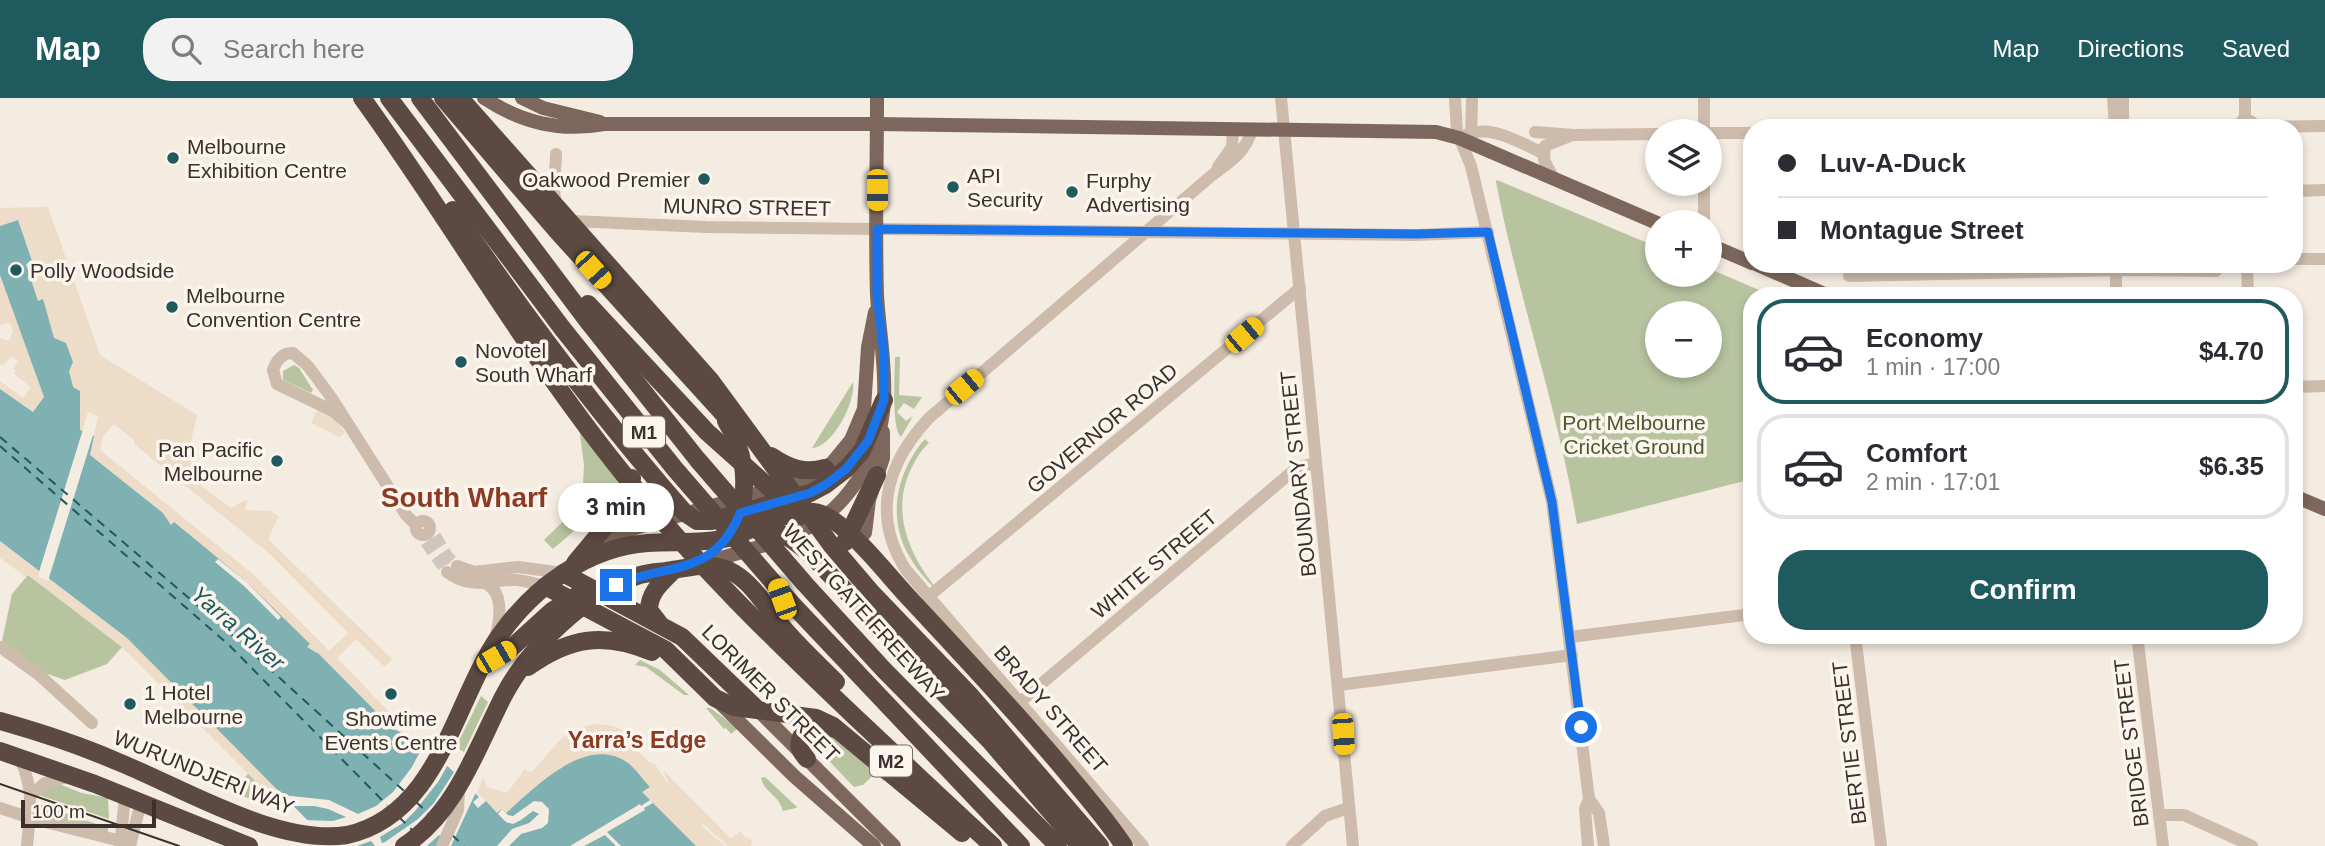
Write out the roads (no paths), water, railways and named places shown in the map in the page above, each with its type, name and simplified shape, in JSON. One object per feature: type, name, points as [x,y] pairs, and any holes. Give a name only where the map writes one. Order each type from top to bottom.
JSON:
[{"type":"highway","points":[[362,98],[557,388],[605,452],[691,554],[1008,846]]},
{"type":"highway","points":[[380,98],[483,253],[604,418],[685,513],[694,519],[703,522],[742,505],[779,501],[817,490],[846,469],[868,441],[884,406]]},
{"type":"highway","name":"WEST GATE FREEWAY","points":[[389,98],[562,328],[675,469],[792,604],[924,744],[998,807],[1058,846]]},
{"type":"highway","name":"WEST GATE FREEWAY","points":[[420,98],[590,324],[713,478],[884,670],[998,807],[1021,846]]},
{"type":"highway","points":[[443,98],[557,231],[718,409],[759,448],[784,465],[809,472],[825,468]]},
{"type":"highway","points":[[460,98],[711,381],[832,546],[969,694],[1100,846]]},
{"type":"highway","name":"M1","points":[[508,216],[611,331],[707,432],[870,576],[956,661],[1119,846]]},
{"type":"highway","points":[[660,624],[649,610],[654,590],[705,557],[726,538],[742,505],[745,479],[742,459],[732,430],[718,409]]},
{"type":"highway","points":[[571,568],[618,514],[625,504],[631,486],[628,457],[604,418]]},
{"type":"highway","points":[[853,599],[843,585],[838,568],[840,554],[857,533],[877,475]]},
{"type":"highway","points":[[800,481],[779,501],[770,532],[771,568],[782,599],[815,670]]},
{"type":"highway","points":[[770,532],[810,511],[825,515],[857,533],[877,563],[999,692],[1125,846]]},
{"type":"highway","points":[[571,568],[605,553],[644,543],[726,538],[746,531],[770,532],[788,537],[812,556],[990,741],[1080,846]]},
{"type":"highway","points":[[481,669],[510,649],[548,614],[602,594],[639,576],[685,568],[720,567],[743,580],[815,670],[993,846]]},
{"type":"highway","name":"WURUNDJERI WAY","points":[[0,721],[75,745],[141,771],[235,815],[279,831],[315,837],[353,834],[379,823],[407,801],[424,781],[442,750],[491,648],[514,617],[545,586],[571,568]]},
{"type":"highway","name":"LORIMER STREET","points":[[571,568],[602,594],[660,624],[693,646],[758,710]]},
{"type":"highway","name":"LORIMER STREET","points":[[545,586],[666,650],[715,698]]},
{"type":"highway","points":[[404,846],[438,817],[460,785],[510,684],[576,603]]},
{"type":"highway","points":[[510,684],[524,669],[556,650],[580,641],[597,639],[620,641],[651,652],[697,680]]},
{"type":"highway","name":"M2","points":[[815,670],[882,752],[978,846]]},
{"type":"highway","points":[[715,698],[734,707],[758,710]]},
{"type":"highway","name":"M2","points":[[758,710],[816,719],[842,731],[978,846]]},
{"type":"highway","points":[[807,759],[799,746],[804,734],[817,728],[829,727],[842,731]]},
{"type":"highway","points":[[0,751],[71,775],[241,843]]},
{"type":"highway","points":[[133,799],[142,787],[141,771]]},
{"type":"highway","points":[[998,807],[1035,846]]},
{"type":"main road","points":[[484,98],[510,113],[546,124],[579,128],[604,124],[877,124],[1416,130],[1467,139],[1645,218]]},
{"type":"main road","points":[[522,98],[543,108],[604,124]]},
{"type":"main road","points":[[877,98],[877,297],[884,354],[883,458],[877,475]]},
{"type":"main road","points":[[1722,250],[1743,258]]},
{"type":"main road","points":[[1777,273],[1809,287]]},
{"type":"main road","points":[[742,505],[825,468],[845,449],[861,421],[877,297]]},
{"type":"main road","points":[[788,537],[825,515],[851,489],[870,459],[884,406]]},
{"type":"main road","points":[[2303,500],[2325,509]]},
{"type":"main road","points":[[571,568],[620,534],[685,513]]},
{"type":"main road","points":[[685,568],[770,532]]},
{"type":"main road","name":"LORIMER STREET","points":[[715,698],[794,776],[874,846]]},
{"type":"main road","name":"LORIMER STREET","points":[[758,710],[894,846]]},
{"type":"street","name":"BOUNDARY STREET","points":[[1281,98],[1353,846]]},
{"type":"street","points":[[1455,98],[1456,125],[1467,139]]},
{"type":"street","points":[[1472,98],[1467,139],[1469,160],[1552,502],[1590,799],[1599,813],[1604,846]]},
{"type":"street","points":[[1704,98],[1704,119]]},
{"type":"street","points":[[2113,98],[2114,119]]},
{"type":"street","points":[[2123,98],[2123,119]]},
{"type":"street","points":[[2245,98],[2247,119]]},
{"type":"street","points":[[2303,126],[2325,126]]},
{"type":"street","points":[[1212,176],[1232,146],[1233,130]]},
{"type":"street","points":[[1212,176],[1239,155],[1252,130]]},
{"type":"street","points":[[1467,139],[1493,131],[1544,149],[1573,135]]},
{"type":"street","points":[[1553,179],[1544,160],[1541,137],[1531,131],[1573,135],[1645,134]]},
{"type":"street","points":[[1722,133],[1743,133]]},
{"type":"street","name":"MUNRO STREET","points":[[556,154],[557,209],[563,217],[572,221],[706,227],[1429,234],[1488,232]]},
{"type":"street","name":"BRADY STREET","points":[[1143,846],[1021,701],[928,597],[898,558],[887,526],[886,500],[902,452],[918,430],[944,404],[1212,176]]},
{"type":"street","points":[[2303,191],[2325,190]]},
{"type":"street","points":[[2303,259],[2325,259]]},
{"type":"street","points":[[1849,276],[1951,273]]},
{"type":"street","name":"GOVERNOR ROAD","points":[[928,597],[1300,288]]},
{"type":"street","points":[[348,424],[333,411],[277,384],[273,370],[279,358],[289,352],[300,357],[323,386],[348,424],[406,515],[425,533]]},
{"type":"street","points":[[2303,387],[2325,386]]},
{"type":"street","name":"WHITE STREET","points":[[1021,701],[1293,471],[1316,463]]},
{"type":"street","points":[[545,586],[519,580],[470,583],[452,569],[474,572],[518,567],[551,570],[571,568]]},
{"type":"street","points":[[484,583],[494,589],[499,602],[498,626],[491,648]]},
{"type":"street","points":[[1570,637],[1743,615]]},
{"type":"street","name":"BERTIE STREET","points":[[1856,644],[1881,846]]},
{"type":"street","name":"BRIDGE STREET","points":[[2138,644],[2163,846]]},
{"type":"street","points":[[0,647],[38,674],[92,723]]},
{"type":"street","points":[[1339,685],[1572,656]]},
{"type":"street","points":[[19,757],[28,776],[31,795],[27,846]]},
{"type":"street","points":[[31,795],[43,784],[71,775]]},
{"type":"street","points":[[442,846],[458,810],[460,785]]},
{"type":"street","points":[[0,808],[124,844],[133,799]]},
{"type":"street","points":[[1588,846],[1585,809],[1590,799]]},
{"type":"street","points":[[1292,846],[1325,816],[1348,808]]},
{"type":"street","points":[[2160,815],[2183,816],[2252,846]]},
{"type":"water","name":"Yarra River","points":[[18,220],[32,261],[26,264],[38,301],[43,299],[54,338],[66,343],[73,362],[69,371],[73,387],[80,391],[80,430],[94,436],[90,455],[163,513],[171,525],[174,522],[247,582],[310,644],[307,647],[319,654],[392,728],[425,744],[479,797],[473,802],[478,808],[486,801],[497,813],[502,809],[506,813],[562,767],[595,755],[612,756],[628,763],[634,769],[650,787],[642,792],[696,846],[333,846],[127,638],[0,541],[0,389],[33,412],[44,397],[0,275],[0,226]]},
{"type":"tunnel","points":[[435,536],[447,556],[457,566]]},
{"type":"tunnel","points":[[426,542],[447,572]]},
{"type":"tram line","points":[[0,784],[179,846]]},
{"type":"place","name":"Melbourne Exhibition Centre","points":[[173,158]]},
{"type":"place","name":"Oakwood Premier","points":[[704,179]]},
{"type":"place","name":"API Security","points":[[953,187]]},
{"type":"place","name":"Furphy Advertising","points":[[1072,192]]},
{"type":"place","name":"Polly Woodside","points":[[16,270]]},
{"type":"place","name":"Melbourne Convention Centre","points":[[172,307]]},
{"type":"place","name":"Novotel South Wharf","points":[[461,362]]},
{"type":"place","name":"Pan Pacific Melbourne","points":[[277,461]]},
{"type":"place","name":"Showtime Events Centre","points":[[391,694]]},
{"type":"place","name":"1 Hotel Melbourne","points":[[130,704]]},
{"type":"district","name":"South Wharf","points":[[464,497]]},
{"type":"district","name":"Yarra’s Edge","points":[[637,740]]},
{"type":"park label","name":"Port Melbourne Cricket Ground","points":[[1634,434]]}]
